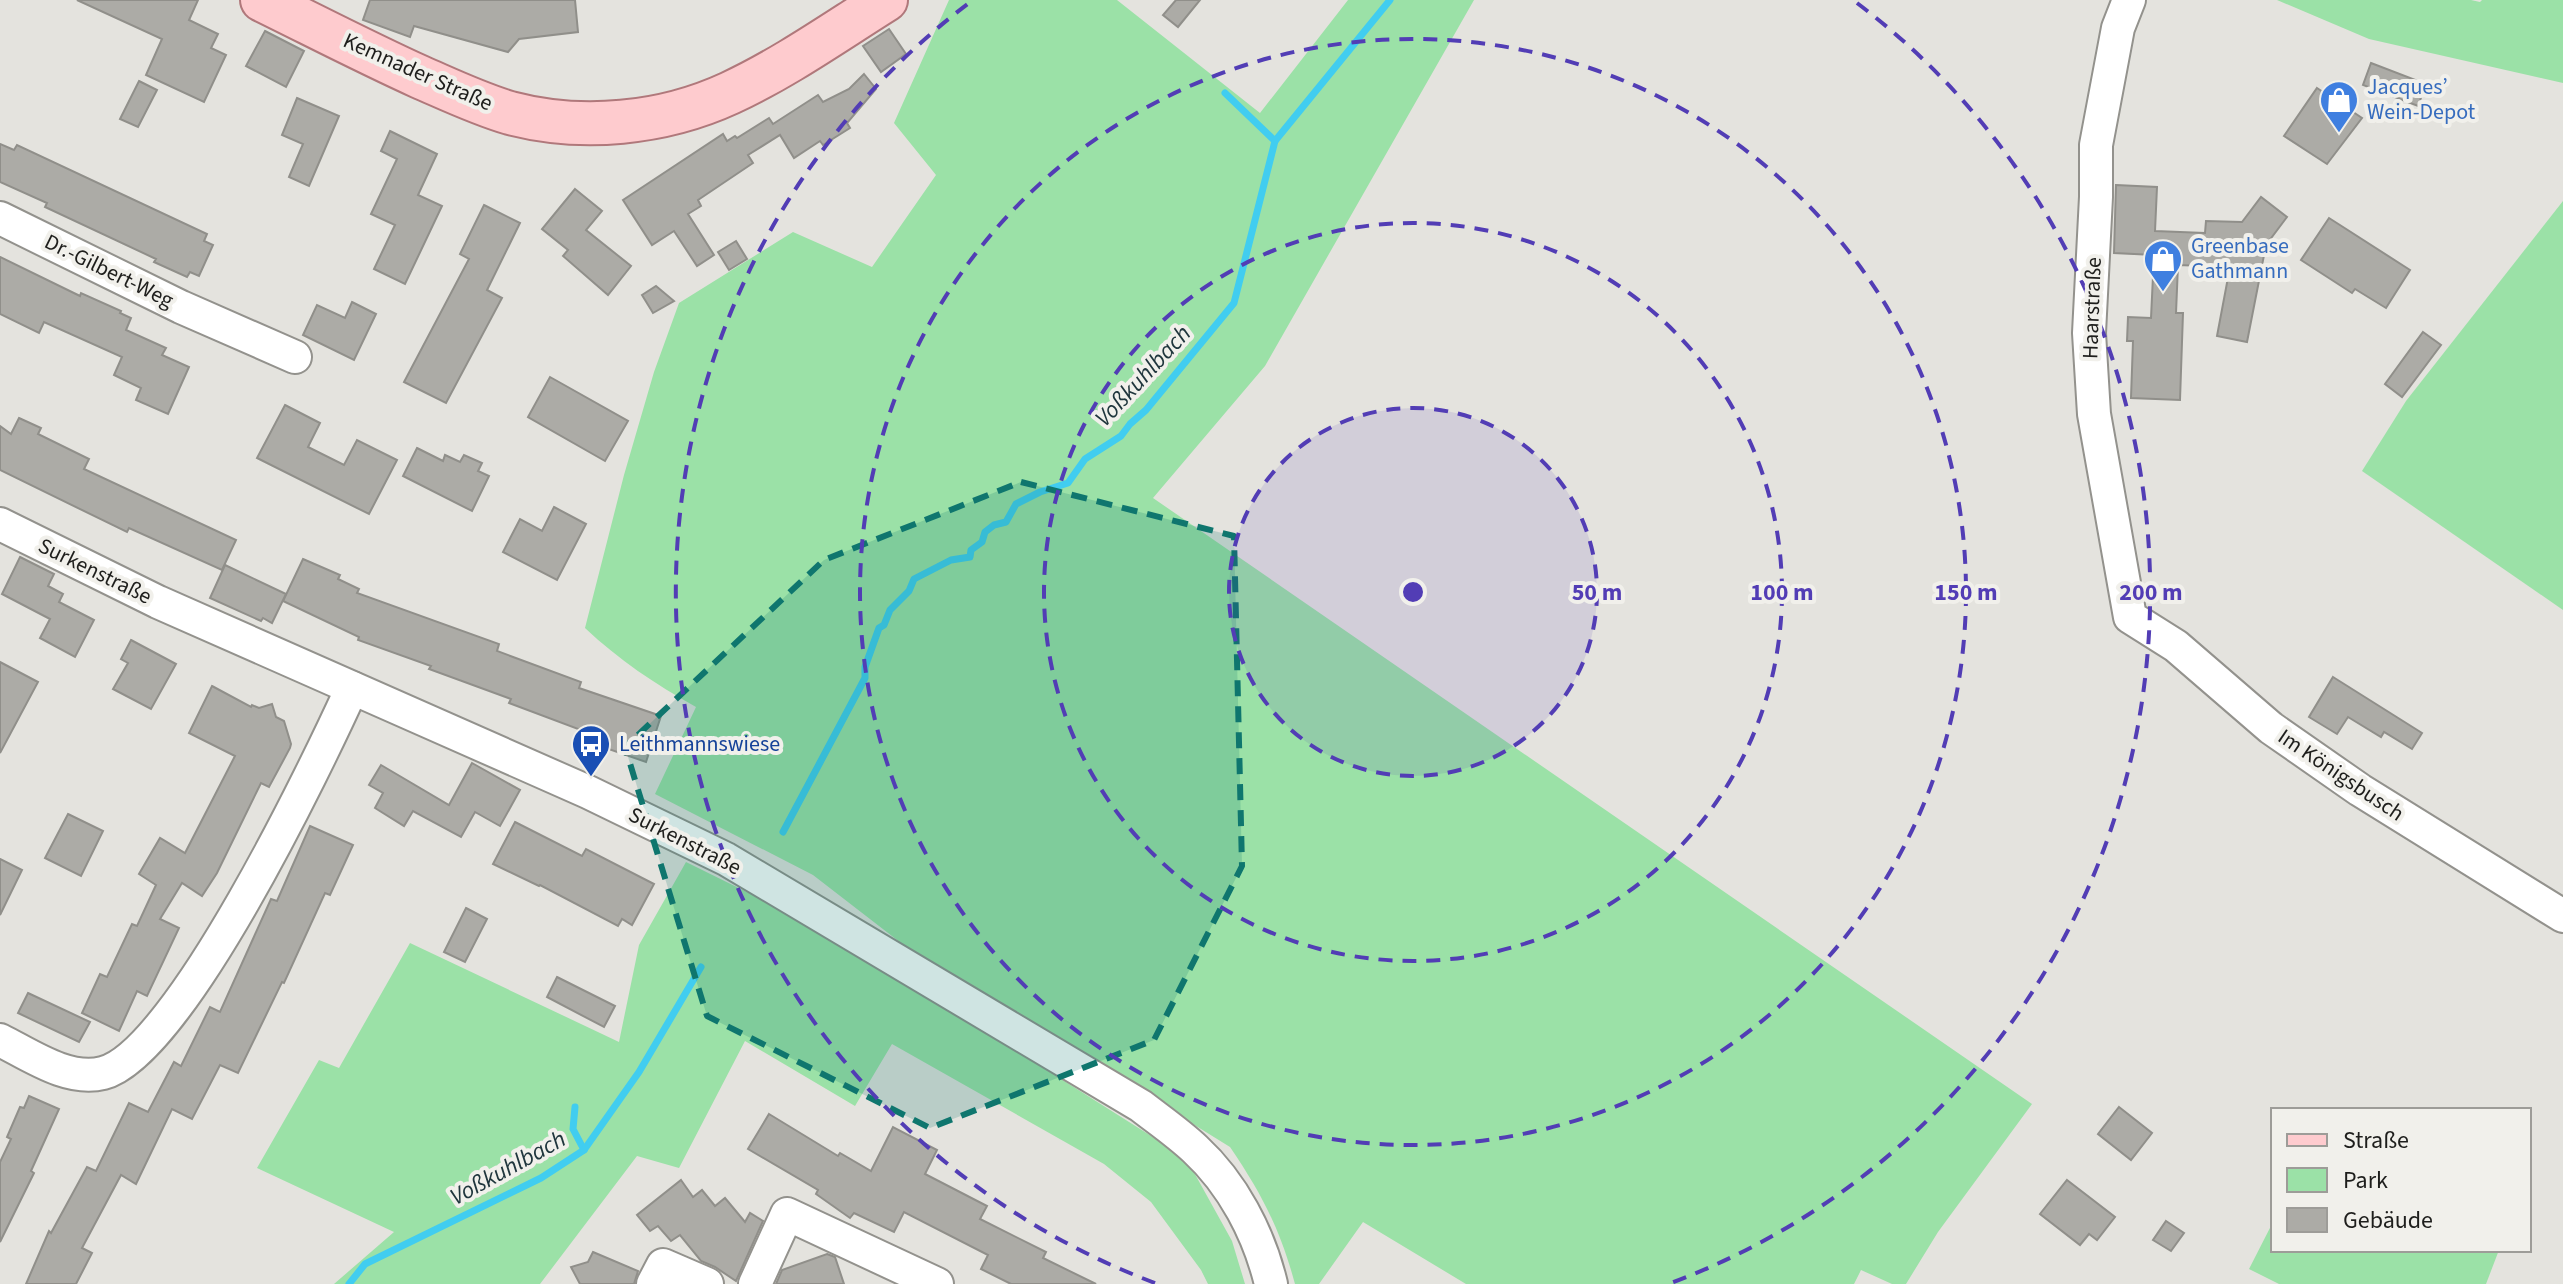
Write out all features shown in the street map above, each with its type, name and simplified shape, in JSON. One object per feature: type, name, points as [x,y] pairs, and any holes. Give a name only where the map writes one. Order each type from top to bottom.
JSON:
[{"type":"main road","name":"Kemnader Straße","points":[[262,0],[467,98],[510,112],[547,119],[615,122],[683,110],[731,93],[886,0]]},
{"type":"street","name":"Haarstraße","points":[[2129,0],[2118,28],[2096,145],[2089,362],[2094,414],[2130,617]]},
{"type":"street","name":"Dr.-Gilbert-Weg","points":[[0,218],[181,307],[215,330],[295,357]]},
{"type":"street","name":"Surkenstraße","points":[[0,524],[158,602],[588,792],[726,859],[1141,1106],[1195,1148],[1231,1192],[1255,1234],[1271,1284]]},
{"type":"street","name":"Im Königsbusch","points":[[2130,617],[2176,646],[2271,728],[2347,781],[2563,916]]},
{"type":"street","points":[[0,1040],[52,1066],[78,1074],[103,1073],[128,1061],[151,1039],[218,945],[283,830],[352,688]]},
{"type":"street","points":[[755,1284],[787,1214],[937,1284]]},
{"type":"street","points":[[653,1284],[663,1265],[707,1284]]},
{"type":"highlighted area","points":[[1021,482],[1234,536],[1242,866],[1154,1040],[930,1128],[707,1016],[625,747],[824,560]]},
{"type":"green space","points":[[949,0],[1117,0],[1260,113],[1348,0],[1474,0],[1265,366],[1153,498],[2032,1104],[1938,1232],[1906,1284],[1892,1284],[1861,1270],[1854,1284],[1466,1284],[1363,1222],[1319,1284],[1295,1284],[1269,1212],[1230,1147],[901,943],[813,875],[655,794],[696,707],[638,671],[585,628],[624,475],[654,372],[679,303],[793,232],[872,267],[936,175],[894,123]]},
{"type":"green space","points":[[2277,0],[2563,0],[2563,83],[2369,39]]},
{"type":"green space","points":[[2563,201],[2563,610],[2362,471],[2406,401]]},
{"type":"green space","points":[[686,862],[832,934],[1186,1158],[1232,1241],[1245,1284],[1208,1284],[1151,1202],[1104,1164],[892,1044],[855,1106],[745,1041],[679,1168],[637,1156],[540,1284],[334,1284],[394,1232],[257,1168],[319,1060],[339,1068],[410,943],[619,1042],[639,945]]},
{"type":"green space","points":[[2271,1226],[2271,1252],[2498,1252],[2486,1284],[2279,1284],[2249,1269]]},
{"type":"building","points":[[77,0],[198,0],[189,20],[218,34],[211,48],[226,55],[204,102],[146,75],[162,39]]},
{"type":"building","points":[[370,0],[575,0],[578,32],[519,39],[508,52],[414,26],[410,37],[363,20]]},
{"type":"building","points":[[1176,0],[1200,0],[1178,27],[1163,15]]},
{"type":"building","points":[[889,29],[906,54],[881,72],[863,46]]},
{"type":"building","points":[[265,31],[304,51],[286,87],[246,66]]},
{"type":"building","points":[[2371,63],[2426,84],[2418,106],[2363,85]]},
{"type":"building","points":[[864,74],[876,89],[847,123],[850,128],[823,145],[820,141],[794,158],[780,135],[748,155],[753,163],[698,200],[701,206],[688,214],[714,255],[697,266],[674,231],[652,245],[623,200],[723,134],[727,141],[769,118],[773,124],[818,95],[823,102],[849,89]]},
{"type":"building","points":[[139,81],[157,90],[138,127],[120,119]]},
{"type":"building","points":[[2317,88],[2362,118],[2327,164],[2284,136]]},
{"type":"building","points":[[297,98],[339,116],[309,186],[289,177],[303,144],[282,135]]},
{"type":"building","points":[[390,131],[437,154],[418,195],[442,206],[405,284],[374,269],[395,225],[371,214],[397,159],[381,151]]},
{"type":"building","points":[[0,144],[14,150],[17,145],[207,234],[204,241],[213,245],[199,276],[190,272],[187,277],[154,262],[156,259],[45,207],[47,203],[0,182]]},
{"type":"building","points":[[2116,185],[2157,187],[2155,231],[2205,233],[2206,221],[2242,222],[2261,197],[2287,217],[2266,245],[2247,342],[2217,336],[2230,267],[2178,265],[2176,313],[2183,313],[2180,400],[2131,398],[2133,341],[2127,341],[2128,317],[2151,318],[2154,255],[2114,253]]},
{"type":"building","points":[[575,189],[602,211],[586,230],[631,266],[608,295],[563,256],[568,250],[542,229]]},
{"type":"building","points":[[484,205],[520,223],[487,290],[502,298],[446,403],[404,382],[469,259],[460,254]]},
{"type":"building","points":[[2329,218],[2410,270],[2386,308],[2355,289],[2352,293],[2301,260]]},
{"type":"building","points":[[736,241],[747,259],[729,270],[718,252]]},
{"type":"building","points":[[0,257],[80,296],[81,293],[121,311],[131,318],[126,330],[166,348],[162,355],[189,367],[168,414],[136,400],[141,388],[114,375],[122,357],[44,322],[39,333],[0,314]]},
{"type":"building","points":[[656,286],[674,301],[653,313],[642,295]]},
{"type":"building","points":[[352,302],[376,314],[354,360],[303,335],[317,305],[345,318]]},
{"type":"building","points":[[2423,332],[2441,345],[2402,397],[2385,384]]},
{"type":"building","points":[[550,377],[628,421],[605,461],[528,417]]},
{"type":"building","points":[[285,405],[320,423],[308,447],[344,465],[357,440],[397,460],[369,514],[257,458]]},
{"type":"building","points":[[19,418],[41,428],[38,434],[89,459],[84,469],[236,540],[222,570],[129,528],[127,532],[0,470],[0,426],[11,434]]},
{"type":"building","points":[[417,448],[443,461],[445,455],[460,462],[464,455],[482,463],[478,471],[489,476],[472,511],[403,476]]},
{"type":"building","points":[[554,507],[586,524],[557,580],[503,552],[520,519],[542,531]]},
{"type":"building","points":[[20,557],[54,574],[48,586],[63,594],[59,602],[94,620],[75,657],[40,638],[50,619],[2,594]]},
{"type":"building","points":[[303,559],[340,575],[338,579],[359,589],[357,593],[499,644],[497,651],[581,682],[579,688],[661,716],[646,762],[594,744],[597,736],[509,703],[511,699],[358,640],[359,637],[283,601]]},
{"type":"building","points":[[225,565],[286,594],[272,623],[210,598]]},
{"type":"building","points":[[131,640],[176,664],[151,709],[113,689],[128,663],[121,659]]},
{"type":"building","points":[[0,662],[38,682],[0,753]]},
{"type":"building","points":[[2333,677],[2422,733],[2412,749],[2384,732],[2381,737],[2348,717],[2337,734],[2309,717]]},
{"type":"building","points":[[212,686],[251,707],[272,704],[276,717],[284,721],[290,748],[269,787],[261,783],[217,873],[202,896],[182,883],[160,919],[179,928],[147,996],[137,991],[119,1031],[82,1013],[100,974],[107,977],[132,924],[137,926],[156,885],[139,874],[160,838],[185,853],[235,756],[189,733]]},
{"type":"building","points":[[472,763],[520,790],[500,826],[475,812],[461,837],[413,811],[404,826],[375,808],[383,793],[369,785],[381,765],[449,805]]},
{"type":"building","points":[[68,814],[103,831],[81,876],[45,858]]},
{"type":"building","points":[[515,822],[582,856],[586,849],[654,884],[632,925],[622,919],[618,926],[493,864]]},
{"type":"building","points":[[310,826],[353,845],[330,895],[325,893],[238,1073],[220,1065],[192,1119],[172,1109],[136,1184],[121,1175],[82,1248],[92,1253],[76,1284],[26,1284],[49,1231],[51,1233],[87,1167],[96,1171],[129,1103],[148,1112],[174,1062],[181,1066],[210,1007],[220,1012],[271,899],[277,901]]},
{"type":"building","points":[[0,859],[22,870],[0,915]]},
{"type":"building","points":[[466,908],[487,919],[465,962],[444,952]]},
{"type":"building","points":[[557,977],[615,1006],[604,1027],[547,997]]},
{"type":"building","points":[[28,993],[90,1022],[79,1042],[18,1013]]},
{"type":"building","points":[[29,1096],[59,1109],[31,1171],[34,1173],[0,1242],[0,1162],[11,1139],[7,1137],[20,1107],[24,1108]]},
{"type":"building","points":[[2119,1107],[2152,1133],[2131,1160],[2098,1134]]},
{"type":"building","points":[[769,1114],[838,1156],[840,1153],[871,1171],[893,1127],[937,1150],[925,1174],[987,1206],[980,1219],[1046,1252],[1043,1258],[1096,1284],[1011,1284],[981,1269],[988,1255],[904,1212],[894,1232],[854,1213],[850,1218],[816,1194],[818,1190],[748,1149]]},
{"type":"building","points":[[681,1180],[693,1197],[702,1190],[715,1206],[725,1198],[745,1222],[750,1213],[763,1221],[736,1281],[701,1261],[680,1235],[671,1241],[658,1226],[650,1231],[637,1215]]},
{"type":"building","points":[[2067,1180],[2115,1217],[2097,1240],[2089,1234],[2080,1245],[2040,1214]]},
{"type":"building","points":[[2166,1221],[2184,1233],[2171,1251],[2153,1240]]},
{"type":"building","points":[[593,1252],[638,1271],[634,1284],[580,1284],[571,1267],[588,1262]]},
{"type":"building","points":[[827,1254],[835,1257],[844,1284],[776,1284],[782,1270]]},
{"type":"waterway","name":"Voßkuhlbach","points":[[783,832],[865,678],[865,667],[879,628],[884,625],[890,610],[909,591],[914,579],[951,560],[970,557],[971,550],[982,542],[985,532],[994,525],[1006,522],[1016,504],[1068,483],[1085,459],[1121,436],[1146,410],[1234,303],[1275,141],[1390,0]]},
{"type":"waterway","points":[[1225,93],[1275,141]]},
{"type":"waterway","name":"Voßkuhlbach","points":[[349,1284],[365,1264],[541,1178],[584,1150],[639,1072],[701,967]]},
{"type":"waterway","points":[[575,1107],[573,1129],[584,1150]]},
{"type":"place","name":"Jacques’ Wein-Depot","points":[[2339,134]]},
{"type":"place","name":"Greenbase Gathmann","points":[[2163,293]]},
{"type":"place","name":"Leithmannswiese","points":[[591,778]]}]
